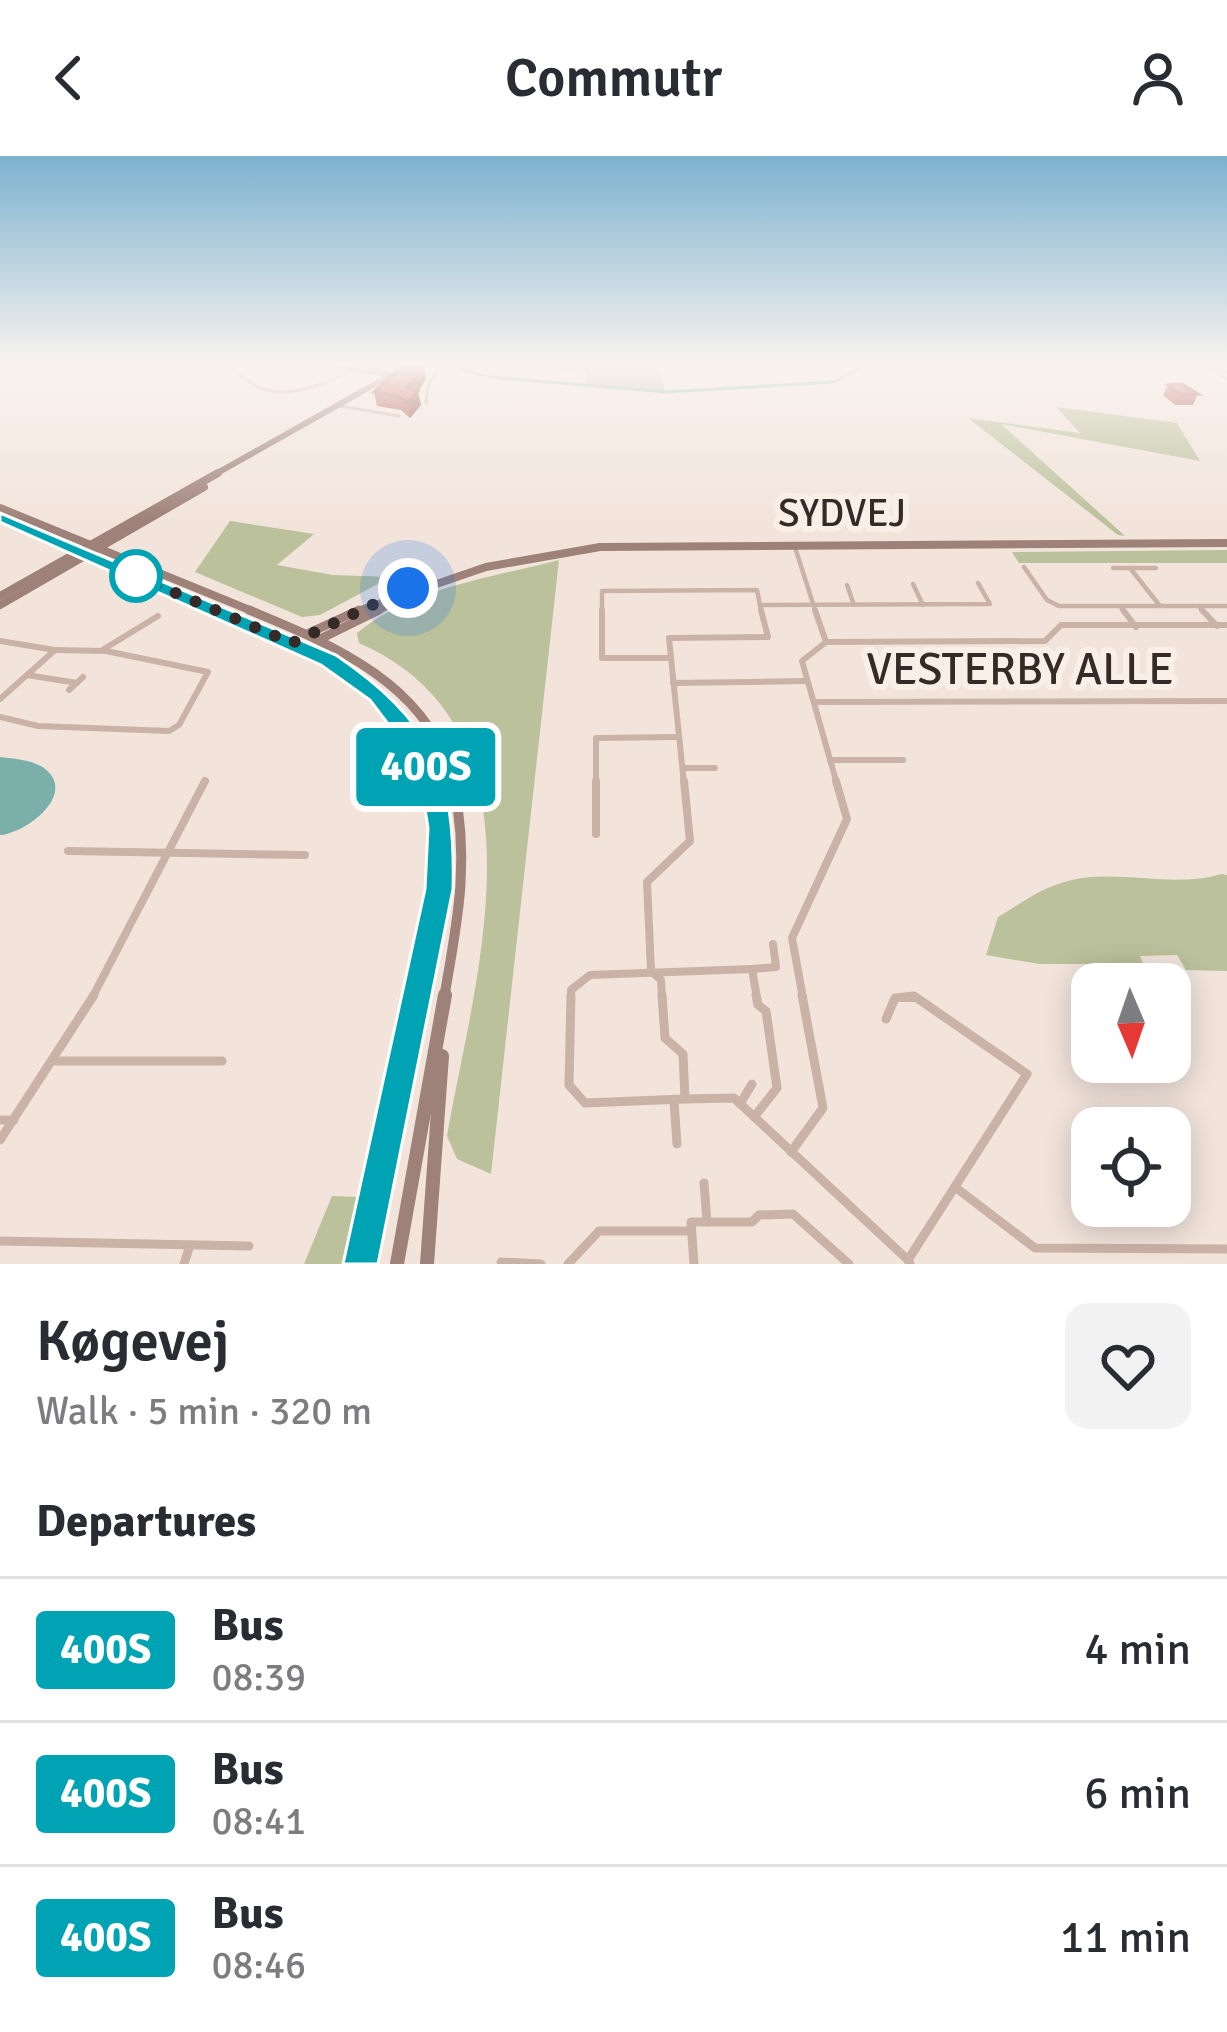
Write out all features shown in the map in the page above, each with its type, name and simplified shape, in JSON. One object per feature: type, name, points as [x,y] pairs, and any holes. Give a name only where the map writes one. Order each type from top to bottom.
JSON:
[{"type":"street","points":[[88,550],[321,417]]},
{"type":"street","points":[[0,602],[285,437]]},
{"type":"street","points":[[0,508],[302,641]]},
{"type":"street","points":[[0,518],[302,641],[364,682],[403,723],[428,771],[441,828],[434,926],[363,1264]]},
{"type":"street","points":[[794,543],[826,642]]},
{"type":"street","name":"SYDVEJ","points":[[302,641],[396,593],[522,558],[600,548],[1227,543]]},
{"type":"street","points":[[1024,567],[1047,600],[1059,605],[1227,606]]},
{"type":"street","points":[[1113,568],[1156,568]]},
{"type":"street","points":[[1130,568],[1160,606]]},
{"type":"street","name":"SYDVEJ","points":[[302,641],[320,639],[460,574]]},
{"type":"street","points":[[913,584],[923,604]]},
{"type":"street","points":[[760,605],[989,604],[977,584]]},
{"type":"street","points":[[847,585],[854,605]]},
{"type":"street","points":[[671,658],[602,658],[602,591],[757,590],[768,638],[669,638],[690,841],[647,882],[655,975],[662,980],[665,1038],[683,1054],[677,1144]]},
{"type":"street","points":[[1120,606],[1136,627]]},
{"type":"street","points":[[1199,606],[1221,626]]},
{"type":"street","points":[[100,651],[158,616]]},
{"type":"street","points":[[791,1152],[824,1108],[792,938],[847,819],[803,658],[826,642],[1045,641],[1061,625],[1221,626]]},
{"type":"street","points":[[320,639],[361,660],[406,696],[450,765],[466,848],[460,925],[397,1264]]},
{"type":"street","points":[[0,641],[55,650]]},
{"type":"street","points":[[0,699],[64,646],[208,672],[176,729],[38,726],[0,717]]},
{"type":"street","points":[[27,675],[80,680],[70,690]]},
{"type":"street","points":[[767,681],[770,697]]},
{"type":"street","points":[[674,682],[807,681]]},
{"type":"street","name":"VESTERBY ALLE","points":[[814,703],[1227,701]]},
{"type":"street","points":[[596,833],[596,738],[679,737]]},
{"type":"street","points":[[830,760],[898,760],[896,770]]},
{"type":"street","points":[[682,768],[716,768]]},
{"type":"street","points":[[0,1140],[56,1061],[205,780]]},
{"type":"street","points":[[68,851],[305,855]]},
{"type":"street","points":[[772,944],[776,967],[590,975],[571,990],[569,1085],[585,1103],[734,1098],[909,1262],[1027,1075],[914,996],[895,998],[886,1019]]},
{"type":"street","points":[[752,969],[758,1005],[766,1011],[777,1088],[754,1117]]},
{"type":"street","points":[[428,1264],[448,997]]},
{"type":"street","points":[[56,1061],[222,1061]]},
{"type":"street","points":[[740,1104],[752,1084]]},
{"type":"street","points":[[0,1120],[14,1120]]},
{"type":"street","points":[[704,1183],[707,1222]]},
{"type":"street","points":[[955,1186],[1035,1248],[1227,1249]]},
{"type":"street","points":[[694,1264],[691,1222],[752,1222],[759,1215],[793,1214],[849,1264]]},
{"type":"street","points":[[568,1264],[599,1231],[691,1231]]},
{"type":"street","points":[[0,1241],[249,1246]]},
{"type":"street","points":[[184,1264],[190,1245]]},
{"type":"street","points":[[501,1262],[541,1264]]},
{"type":"green space","points":[[1065,417],[1129,417],[1177,423],[1200,461],[1001,424],[1125,536],[1118,535],[968,418],[1080,433]]},
{"type":"green space","points":[[230,521],[314,534],[277,565],[333,575],[391,577],[320,615],[302,617],[195,572]]},
{"type":"green space","points":[[1227,550],[1227,563],[1019,563],[1012,552]]},
{"type":"green space","points":[[559,560],[491,1174],[457,1159],[447,1136],[483,932],[487,861],[480,794],[459,734],[420,682],[359,643],[357,633],[428,594]]},
{"type":"green space","points":[[1227,875],[1227,971],[1191,970],[1191,963],[1182,963],[1177,955],[1140,956],[1143,963],[1039,964],[986,955],[998,917],[1058,884],[1098,877]]},
{"type":"green space","points":[[332,1196],[358,1197],[343,1264],[304,1264]]},
{"type":"water","points":[[0,757],[43,767],[55,788],[39,816],[0,835]]},
{"type":"bus line","name":"400S","points":[[0,518],[345,669],[378,695],[415,742],[436,796],[442,851],[439,889],[363,1264]]},
{"type":"route","points":[[136,576],[292,643],[408,588]]}]
